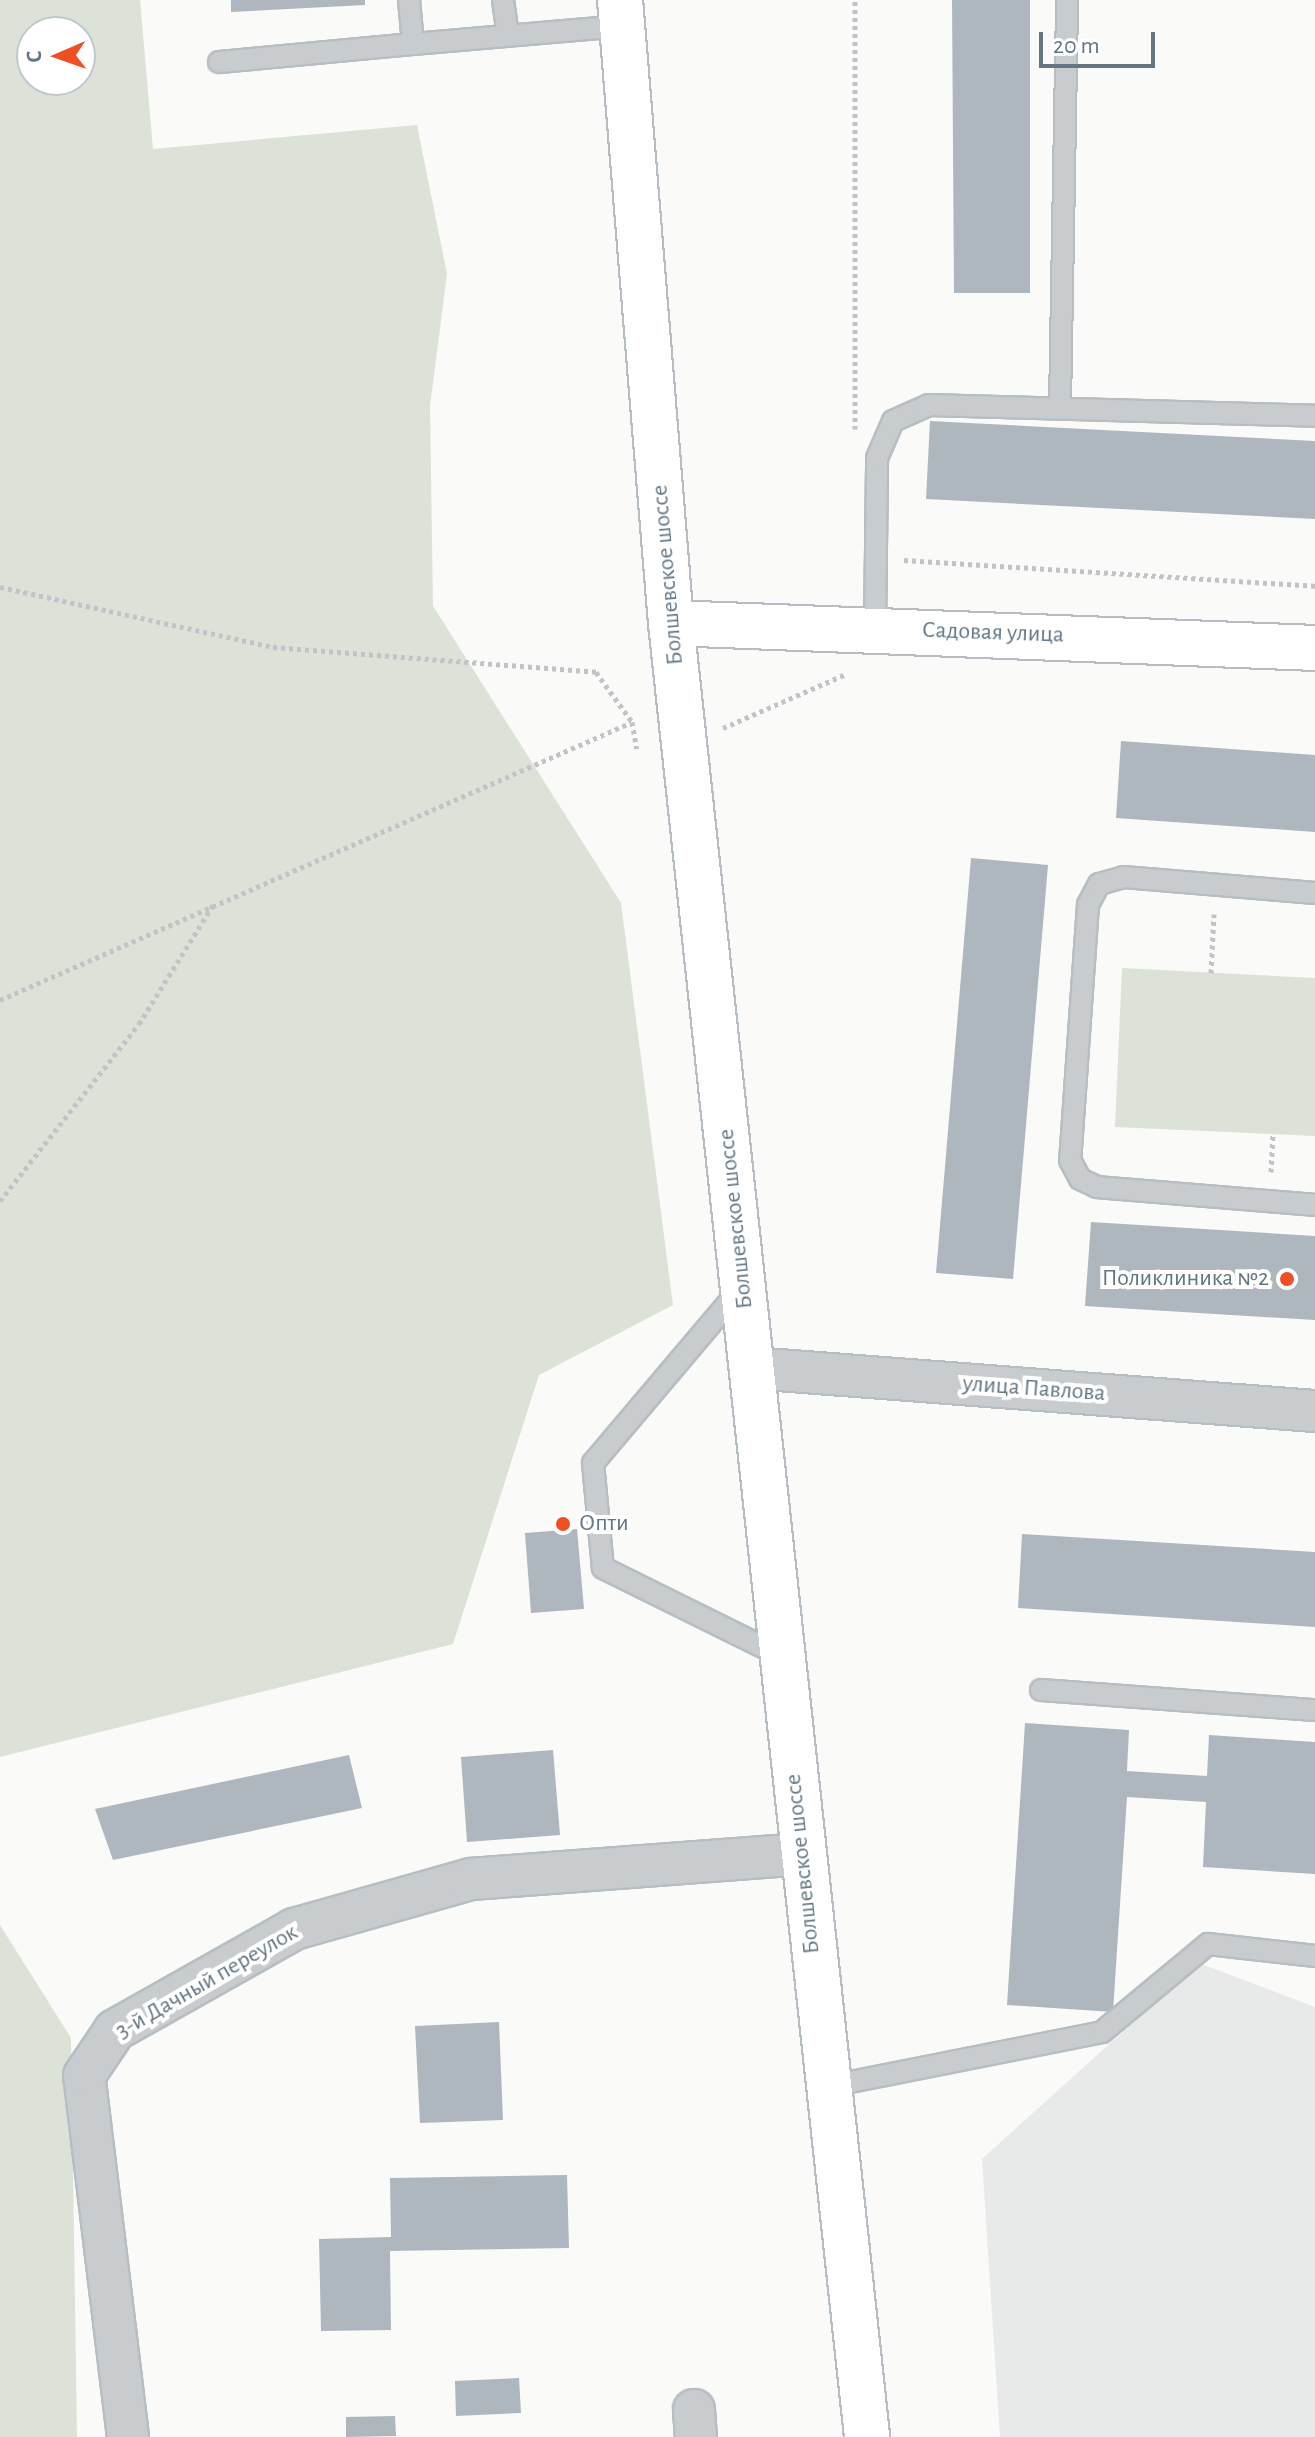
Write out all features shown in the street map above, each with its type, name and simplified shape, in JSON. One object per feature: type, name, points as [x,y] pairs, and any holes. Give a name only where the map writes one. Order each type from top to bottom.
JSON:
[{"type":"main road","name":"Болшевское шоссе","points":[[621,13],[671,623],[803,1854],[841,2244],[867,2437]]},
{"type":"main road","name":"Садовая улица","points":[[671,623],[1315,648]]},
{"type":"main road","points":[[841,2244],[844,2437]]},
{"type":"street","name":"улица Павлова","points":[[752,1368],[1315,1411]]},
{"type":"street","name":"3-й Дачный переулок","points":[[128,2437],[84,2076],[115,2030],[294,1929],[471,1879],[803,1854]]},
{"type":"lane","points":[[409,0],[413,44]]},
{"type":"lane","points":[[503,0],[508,36]]},
{"type":"lane","points":[[1060,406],[1067,0]]},
{"type":"lane","points":[[219,62],[508,36],[621,13]]},
{"type":"lane","points":[[864,629],[876,559],[877,458],[893,421],[929,405],[1060,406],[1315,416]]},
{"type":"lane","points":[[1315,893],[1124,877],[1099,884],[1088,905],[1070,1160],[1080,1179],[1097,1187],[1315,1205]]},
{"type":"lane","points":[[743,1284],[593,1463],[603,1568],[781,1656]]},
{"type":"lane","points":[[1041,1690],[1315,1710]]},
{"type":"lane","points":[[825,2087],[1102,2032],[1208,1944],[1315,1956]]},
{"type":"path","points":[[855,0],[855,446]]},
{"type":"path","points":[[876,559],[1315,586]]},
{"type":"path","points":[[0,587],[273,647],[596,672],[632,722],[637,749]]},
{"type":"path","points":[[716,742],[715,731],[854,670],[864,629]]},
{"type":"path","points":[[0,1000],[632,722]]},
{"type":"path","points":[[1211,973],[1216,884]]},
{"type":"path","points":[[0,1201],[139,1024],[213,904]]},
{"type":"path","points":[[1269,1201],[1273,1134]]},
{"type":"shaded area","points":[[0,0],[140,0],[153,149],[417,125],[447,274],[430,406],[433,606],[621,903],[673,1305],[539,1375],[453,1644],[0,1757]]},
{"type":"shaded area","points":[[1122,968],[1315,978],[1315,1136],[1115,1127]]},
{"type":"shaded area","points":[[0,1925],[71,2038],[77,2437],[0,2437]]},
{"type":"shaded area","points":[[1199,1963],[1315,2007],[1315,2437],[1000,2437],[982,2159]]},
{"type":"building","points":[[231,0],[365,0],[365,5],[231,12]]},
{"type":"building","points":[[952,0],[1030,0],[1030,293],[954,293]]},
{"type":"building","points":[[930,421],[1315,441],[1315,519],[926,499]]},
{"type":"building","points":[[1121,741],[1315,755],[1315,832],[1116,818]]},
{"type":"building","points":[[971,858],[1048,865],[1013,1279],[936,1273]]},
{"type":"building","points":[[1091,1222],[1315,1236],[1315,1320],[1085,1306]]},
{"type":"building","points":[[577,1529],[584,1609],[531,1613],[525,1533]]},
{"type":"building","points":[[1022,1534],[1315,1552],[1315,1627],[1018,1608]]},
{"type":"building","points":[[1025,1723],[1129,1730],[1127,1771],[1207,1776],[1209,1735],[1315,1742],[1315,1874],[1203,1867],[1206,1802],[1127,1797],[1113,2012],[1007,2005]]},
{"type":"building","points":[[553,1750],[560,1835],[467,1842],[461,1757]]},
{"type":"building","points":[[349,1755],[362,1808],[113,1860],[95,1809]]},
{"type":"building","points":[[499,2022],[503,2120],[420,2123],[415,2026]]},
{"type":"building","points":[[567,2175],[569,2248],[390,2251],[391,2330],[321,2331],[319,2239],[391,2237],[390,2178]]},
{"type":"building","points":[[519,2378],[521,2413],[456,2416],[455,2381]]},
{"type":"building","points":[[395,2416],[396,2436],[346,2437],[346,2417]]},
{"type":"place","name":"Поликлиника №2","points":[[1287,1279]]},
{"type":"place","name":"Опти","points":[[563,1524]]}]
